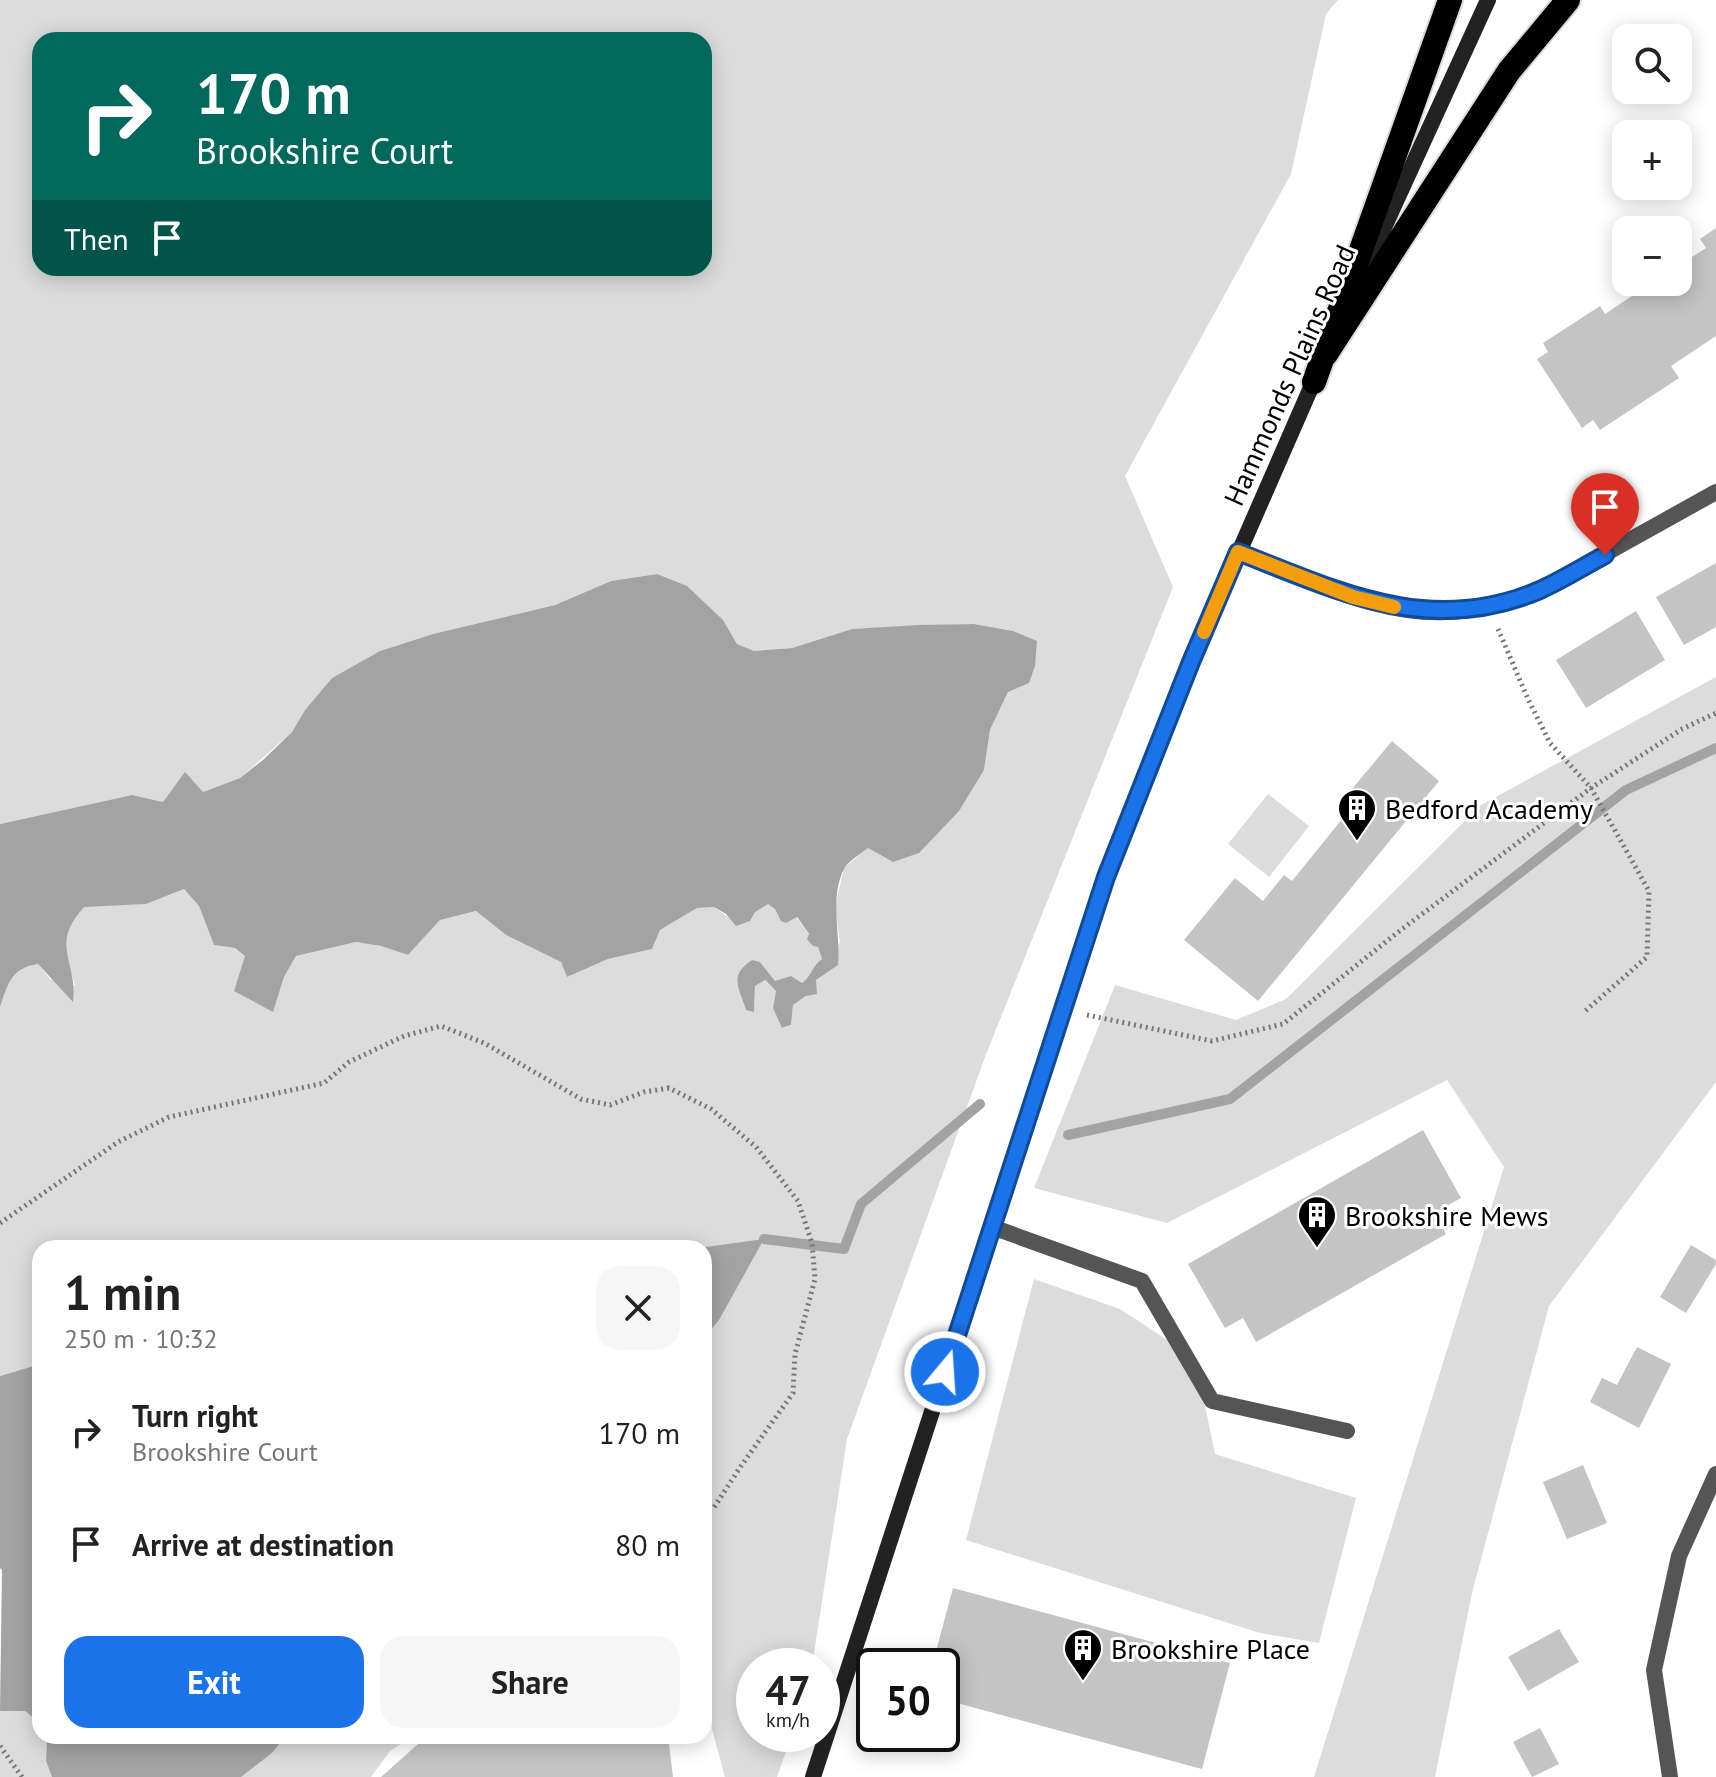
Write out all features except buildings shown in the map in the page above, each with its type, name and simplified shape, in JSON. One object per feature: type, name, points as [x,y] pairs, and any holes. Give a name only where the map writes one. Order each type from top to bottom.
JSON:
[{"type":"highway","points":[[1314,382],[1450,0]]},
{"type":"highway","points":[[1326,354],[1509,71],[1568,0]]},
{"type":"main road","name":"Hammonds Plains Road","points":[[813,1777],[1106,877],[1238,552],[1488,0]]},
{"type":"street","points":[[1238,552],[1353,597],[1380,604],[1434,611],[1466,610],[1540,590],[1716,492]]},
{"type":"street","points":[[992,1227],[1142,1281],[1212,1401],[1347,1431]]},
{"type":"street","points":[[1670,1777],[1654,1670],[1679,1556],[1716,1474]]},
{"type":"path","points":[[1488,606],[1550,743],[1591,788],[1649,891],[1647,957],[1583,1013]]},
{"type":"path","points":[[1063,1010],[1212,1041],[1283,1024],[1413,920],[1591,788],[1682,729],[1716,713]]},
{"type":"path","points":[[0,1223],[118,1142],[169,1117],[324,1083],[349,1062],[404,1036],[441,1026],[484,1043],[581,1099],[610,1105],[644,1092],[669,1088],[711,1109],[756,1147],[798,1201],[812,1243],[815,1279],[795,1354],[793,1393],[713,1509]]},
{"type":"path","points":[[0,1746],[22,1777]]},
{"type":"shaded area","points":[[0,0],[1338,0],[1326,14],[1291,174],[1125,476],[1173,587],[985,1057],[847,1439],[815,1648],[736,1648],[736,1752],[786,1752],[777,1777],[725,1777],[712,1729],[712,1328],[763,1240],[712,1246],[712,1240],[32,1240],[32,1366],[0,1376],[0,1007],[12,978],[29,966],[38,964],[50,979],[75,986],[67,953],[67,935],[84,906],[146,904],[184,889],[199,906],[214,945],[235,948],[245,956],[272,1011],[284,977],[296,956],[356,942],[408,955],[440,920],[476,911],[506,935],[561,962],[567,977],[608,959],[652,949],[660,930],[697,908],[714,907],[732,920],[768,904],[786,923],[796,917],[818,947],[822,959],[809,979],[802,983],[791,976],[775,981],[760,962],[752,960],[740,971],[737,982],[746,1010],[754,1011],[755,986],[764,980],[776,991],[773,1008],[783,1028],[791,1025],[793,1005],[806,996],[826,971],[840,942],[835,907],[844,868],[868,848],[893,862],[984,770],[990,730],[1008,692],[1013,631],[974,624],[852,629],[792,648],[754,651],[737,644],[723,620],[656,574],[611,581],[555,605],[433,634],[380,651],[332,678],[305,710],[292,732],[240,778],[163,802],[132,795],[0,824]]},
{"type":"shaded area","points":[[657,574],[687,586],[723,620],[737,644],[754,651],[792,648],[852,629],[919,625],[974,624],[1013,631],[1037,641],[1035,666],[1029,683],[1008,692],[990,730],[984,770],[959,811],[919,853],[893,862],[868,848],[844,869],[836,904],[838,965],[816,980],[817,994],[806,996],[793,1005],[791,1025],[782,1028],[773,1008],[776,991],[765,980],[755,986],[754,1012],[746,1010],[738,988],[740,971],[752,960],[760,962],[775,981],[791,976],[802,983],[822,959],[818,947],[807,939],[809,934],[797,917],[786,923],[781,921],[775,909],[768,904],[755,912],[750,921],[736,926],[726,914],[714,907],[697,908],[660,930],[652,949],[608,959],[567,977],[561,962],[506,935],[476,911],[440,920],[408,955],[356,942],[296,956],[284,977],[273,1012],[234,991],[245,956],[235,948],[214,945],[199,906],[184,889],[146,904],[84,907],[68,932],[66,943],[73,1002],[38,964],[16,973],[8,984],[0,1007],[0,824],[132,795],[163,802],[185,772],[203,792],[240,778],[292,732],[305,710],[332,678],[380,651],[433,634],[555,605],[611,581]]},
{"type":"shaded area","points":[[1716,677],[1716,1082],[1549,1306],[1472,1593],[1435,1777],[1314,1777],[1504,1167],[1447,1080],[1167,1223],[1034,1188],[1115,985],[1236,1020],[1286,999],[1481,805]]},
{"type":"shaded area","points":[[1268,794],[1309,826],[1269,877],[1228,844]]},
{"type":"shaded area","points":[[764,1239],[712,1328],[712,1246]]},
{"type":"shaded area","points":[[1034,1279],[1120,1309],[1175,1345],[1204,1401],[1215,1454],[1356,1498],[1319,1643],[1260,1633],[966,1540]]},
{"type":"shaded area","points":[[32,1366],[32,1717],[25,1711],[0,1711],[0,1376]]},
{"type":"shaded area","points":[[0,1711],[25,1711],[32,1717],[32,1744],[47,1744],[46,1761],[52,1777],[0,1777]]},
{"type":"shaded area","points":[[47,1744],[279,1744],[241,1777],[52,1777],[46,1761]]},
{"type":"shaded area","points":[[279,1744],[401,1744],[390,1751],[371,1777],[241,1777]]},
{"type":"waterway","points":[[1068,1135],[1230,1099],[1626,790],[1716,748]]},
{"type":"waterway","points":[[764,1239],[844,1249],[861,1204],[980,1104]]},
{"type":"slow traffic","points":[[1204,632],[1238,552],[1353,597],[1394,607]]},
{"type":"place","name":"Bedford Academy","points":[[1357,842]]},
{"type":"place","name":"Brookshire Mews","points":[[1317,1249]]},
{"type":"place","name":"Brookshire Place","points":[[1083,1682]]},
{"type":"route","points":[[945,1372],[1106,877],[1238,552],[1353,597],[1407,609],[1434,611],[1466,610],[1515,599],[1540,590],[1605,555]]}]
